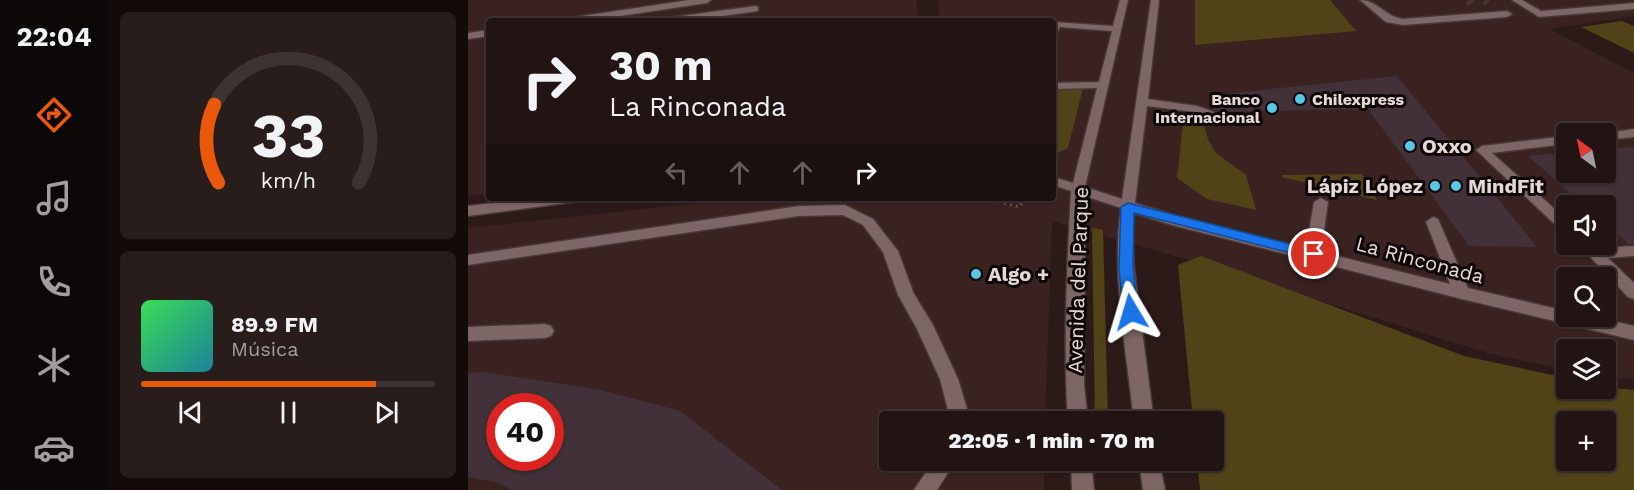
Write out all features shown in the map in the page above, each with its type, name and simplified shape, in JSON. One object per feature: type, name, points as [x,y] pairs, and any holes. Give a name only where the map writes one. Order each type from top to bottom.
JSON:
[{"type":"street","points":[[589,18],[707,0]]},
{"type":"street","points":[[737,0],[738,11]]},
{"type":"street","name":"Avenida del Parque","points":[[1077,411],[1075,295],[1078,189],[1124,0]]},
{"type":"street","points":[[1143,411],[1126,268],[1128,207],[1155,0]]},
{"type":"street","points":[[1364,0],[1389,20],[1403,22],[1507,14]]},
{"type":"street","points":[[1516,0],[1539,14],[1634,6]]},
{"type":"street","points":[[1620,0],[1634,6]]},
{"type":"street","points":[[688,18],[755,9]]},
{"type":"street","points":[[1056,24],[1118,29]]},
{"type":"street","points":[[468,36],[486,33]]},
{"type":"street","points":[[1056,86],[1103,85]]},
{"type":"street","points":[[1142,102],[1197,109],[1222,117]]},
{"type":"street","points":[[1616,135],[1634,133]]},
{"type":"street","points":[[1556,141],[1482,150],[1556,218]]},
{"type":"street","name":"La Rinconada","points":[[1056,182],[1128,207],[1462,293],[1634,333]]},
{"type":"street","points":[[468,211],[549,201]]},
{"type":"street","points":[[1314,254],[1321,202]]},
{"type":"street","points":[[468,260],[799,212],[845,210],[868,222],[891,251],[906,295],[924,325],[950,379],[958,411]]},
{"type":"street","points":[[1434,222],[1462,293]]},
{"type":"street","points":[[1616,250],[1634,251]]},
{"type":"street","points":[[1596,255],[1634,293]]},
{"type":"street","points":[[468,334],[545,331]]},
{"type":"street","points":[[925,490],[938,471]]},
{"type":"street","points":[[1082,471],[1083,490]]},
{"type":"street","points":[[1151,471],[1154,490]]},
{"type":"path","points":[[998,201],[1019,207],[1024,201]]},
{"type":"shaded area","points":[[468,0],[916,0],[919,18],[486,18],[486,194],[468,196]]},
{"type":"shaded area","points":[[938,0],[1634,0],[1634,16],[1549,29],[1634,73],[1634,379],[1616,378],[1616,339],[1556,339],[1556,368],[1488,353],[1182,258],[1052,221],[1045,411],[879,411],[879,471],[1044,471],[1044,490],[468,490],[468,228],[719,201],[1056,201],[1056,18],[940,18]]},
{"type":"shaded area","points":[[1195,0],[1330,0],[1356,31],[1195,45]]},
{"type":"shaded area","points":[[1622,21],[1634,26],[1634,53],[1581,27]]},
{"type":"shaded area","points":[[1083,88],[1068,148],[1056,154],[1056,93],[1058,89]]},
{"type":"shaded area","points":[[1184,114],[1202,118],[1208,139],[1216,153],[1246,175],[1256,210],[1207,199],[1177,178]]},
{"type":"shaded area","points":[[1362,174],[1377,200],[1282,177],[1282,175]]},
{"type":"shaded area","points":[[1092,228],[1103,230],[1108,411],[1095,411]]},
{"type":"shaded area","points":[[1201,256],[1464,356],[1556,376],[1556,399],[1616,399],[1616,388],[1634,390],[1634,490],[1200,490],[1198,471],[1224,471],[1224,411],[1192,411],[1178,265]]},
{"type":"building","points":[[1397,76],[1537,247],[1469,246],[1368,109],[1221,112],[1214,110],[1213,95]]},
{"type":"building","points":[[1634,147],[1634,244],[1629,244],[1616,233],[1616,195],[1572,195],[1559,183],[1616,183],[1616,148]]},
{"type":"building","points":[[1556,153],[1556,181],[1528,156]]},
{"type":"building","points":[[483,372],[597,389],[680,411],[782,490],[511,490],[496,482],[468,477],[468,373]]},
{"type":"tunnel","points":[[1469,0],[1472,3]]},
{"type":"place","name":"Chilexpress","points":[[1300,99]]},
{"type":"place","name":"Banco Internacional","points":[[1272,108]]},
{"type":"place","name":"Oxxo","points":[[1410,146]]},
{"type":"place","name":"Lápiz López","points":[[1435,186]]},
{"type":"place","name":"MindFit","points":[[1456,186]]},
{"type":"place","name":"Algo +","points":[[976,274]]},
{"type":"route","points":[[1131,312],[1126,268],[1125,230],[1128,207],[1172,220],[1314,254]]}]
